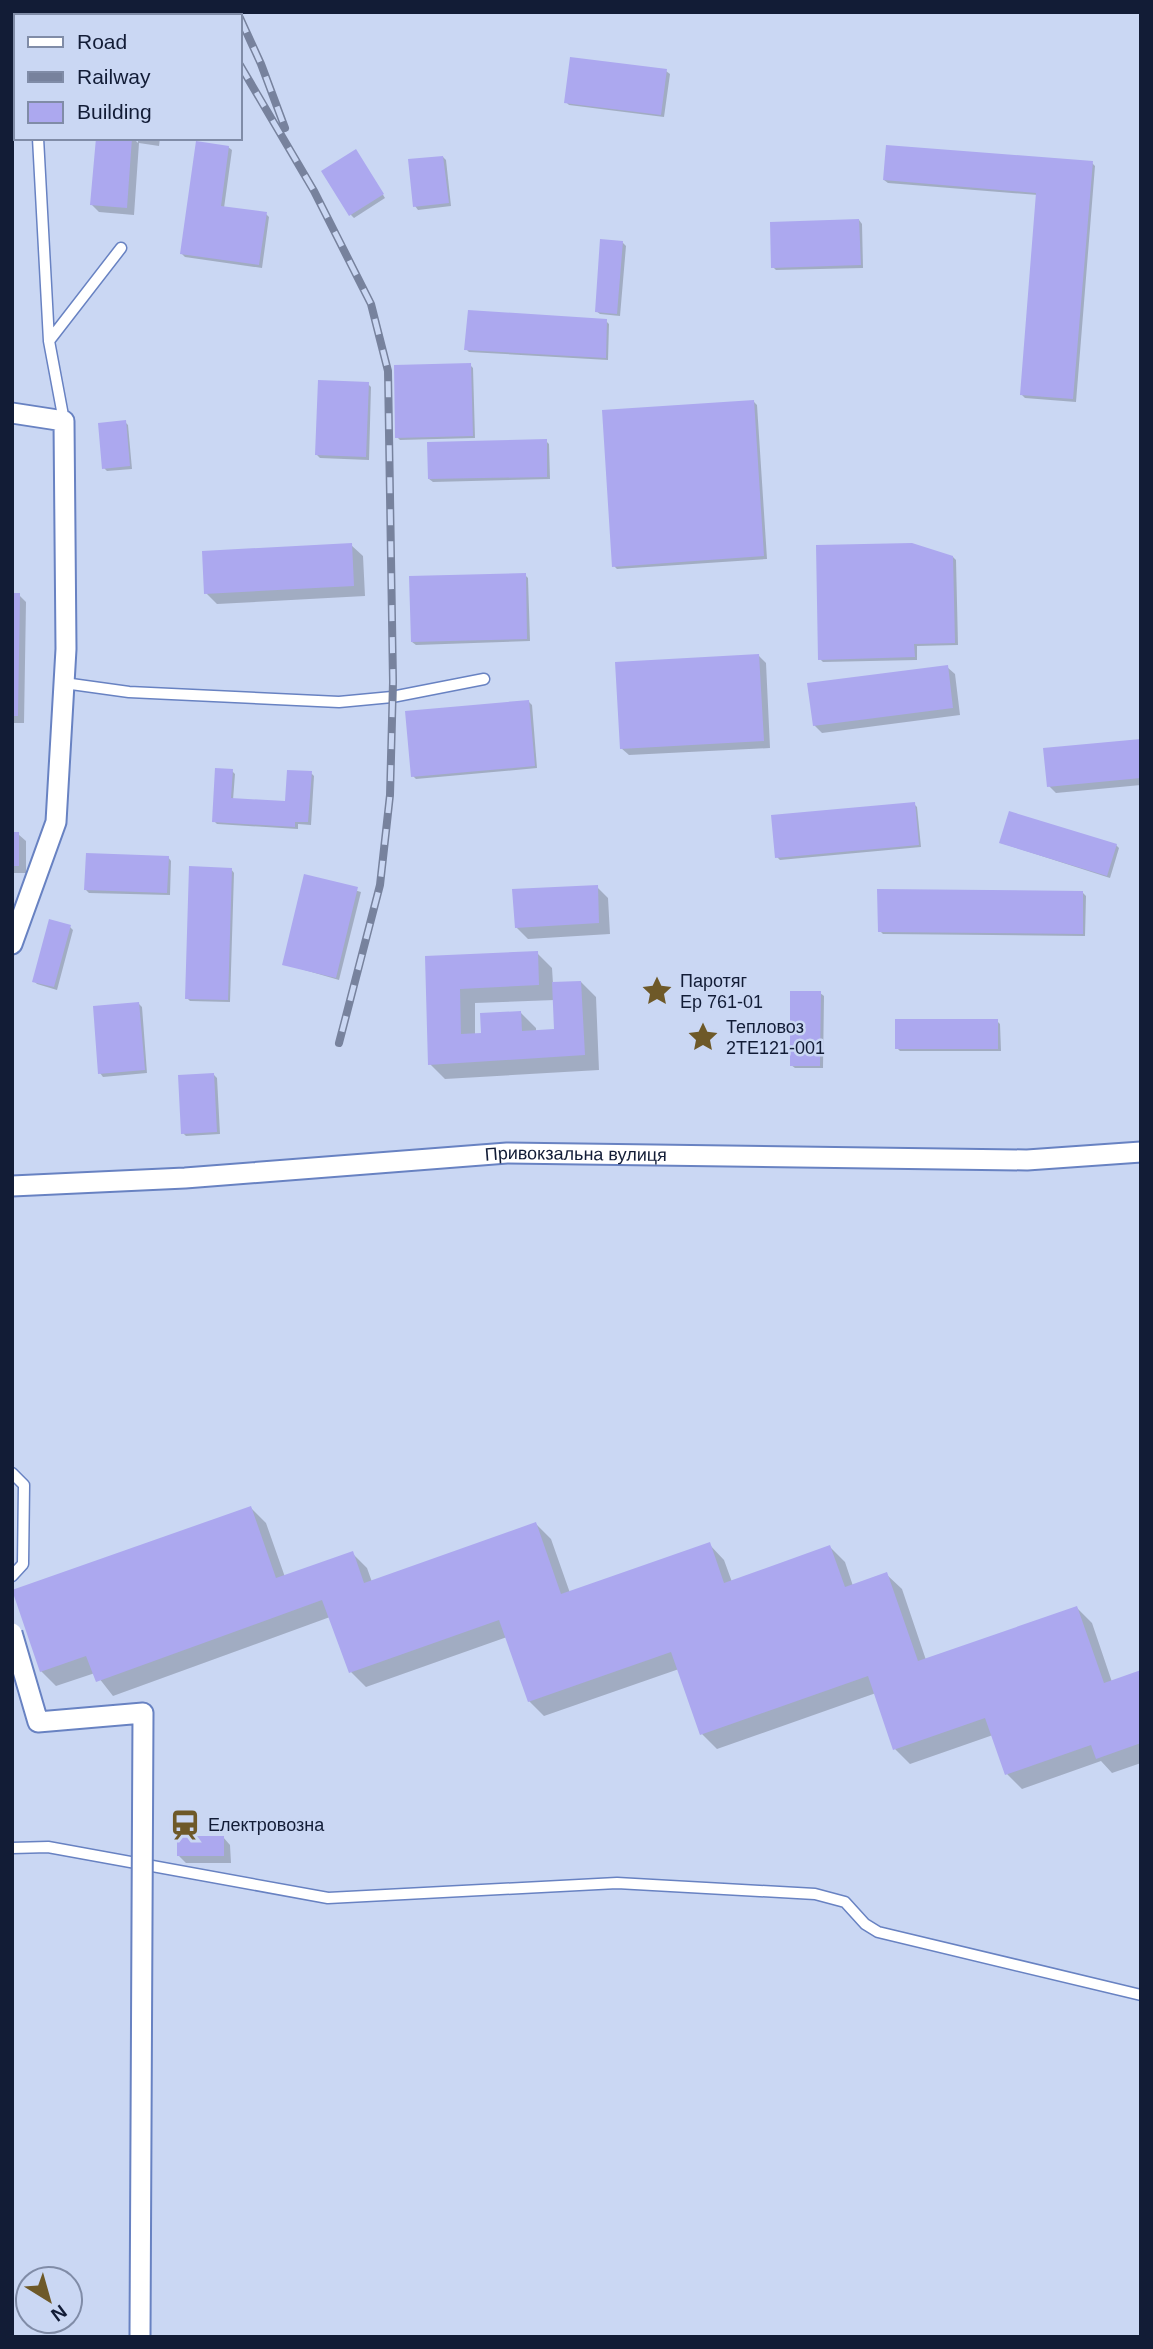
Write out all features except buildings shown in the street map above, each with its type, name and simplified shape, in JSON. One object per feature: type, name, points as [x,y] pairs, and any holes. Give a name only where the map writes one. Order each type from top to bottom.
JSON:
[{"type":"street","points":[[12,413],[64,421],[64,683],[56,822],[12,944]]},
{"type":"street","name":"Привокзальна вулиця","points":[[12,1186],[185,1178],[507,1153],[1027,1160],[1141,1152]]},
{"type":"street","points":[[12,1633],[38,1722],[143,1713],[140,2337]]},
{"type":"lane","points":[[38,140],[49,341],[64,421]]},
{"type":"lane","points":[[49,341],[121,248]]},
{"type":"lane","points":[[64,683],[129,692],[339,702],[393,697],[484,679]]},
{"type":"lane","points":[[12,1473],[24,1485],[23,1564],[12,1576]]},
{"type":"lane","points":[[12,1848],[48,1847],[328,1898],[617,1883],[815,1894],[845,1902],[865,1924],[878,1932],[1141,1996]]},
{"type":"railway","points":[[242,22],[285,128]]},
{"type":"railway","points":[[242,68],[314,191],[371,304],[388,371],[393,682],[390,795],[380,885],[339,1043]]},
{"type":"place","name":"Паротяг Ер 761-01","points":[[657,991]]},
{"type":"place","name":"Тепловоз 2ТЕ121-001","points":[[703,1037]]},
{"type":"place","name":"Електровозна","points":[[185,1825]]}]
